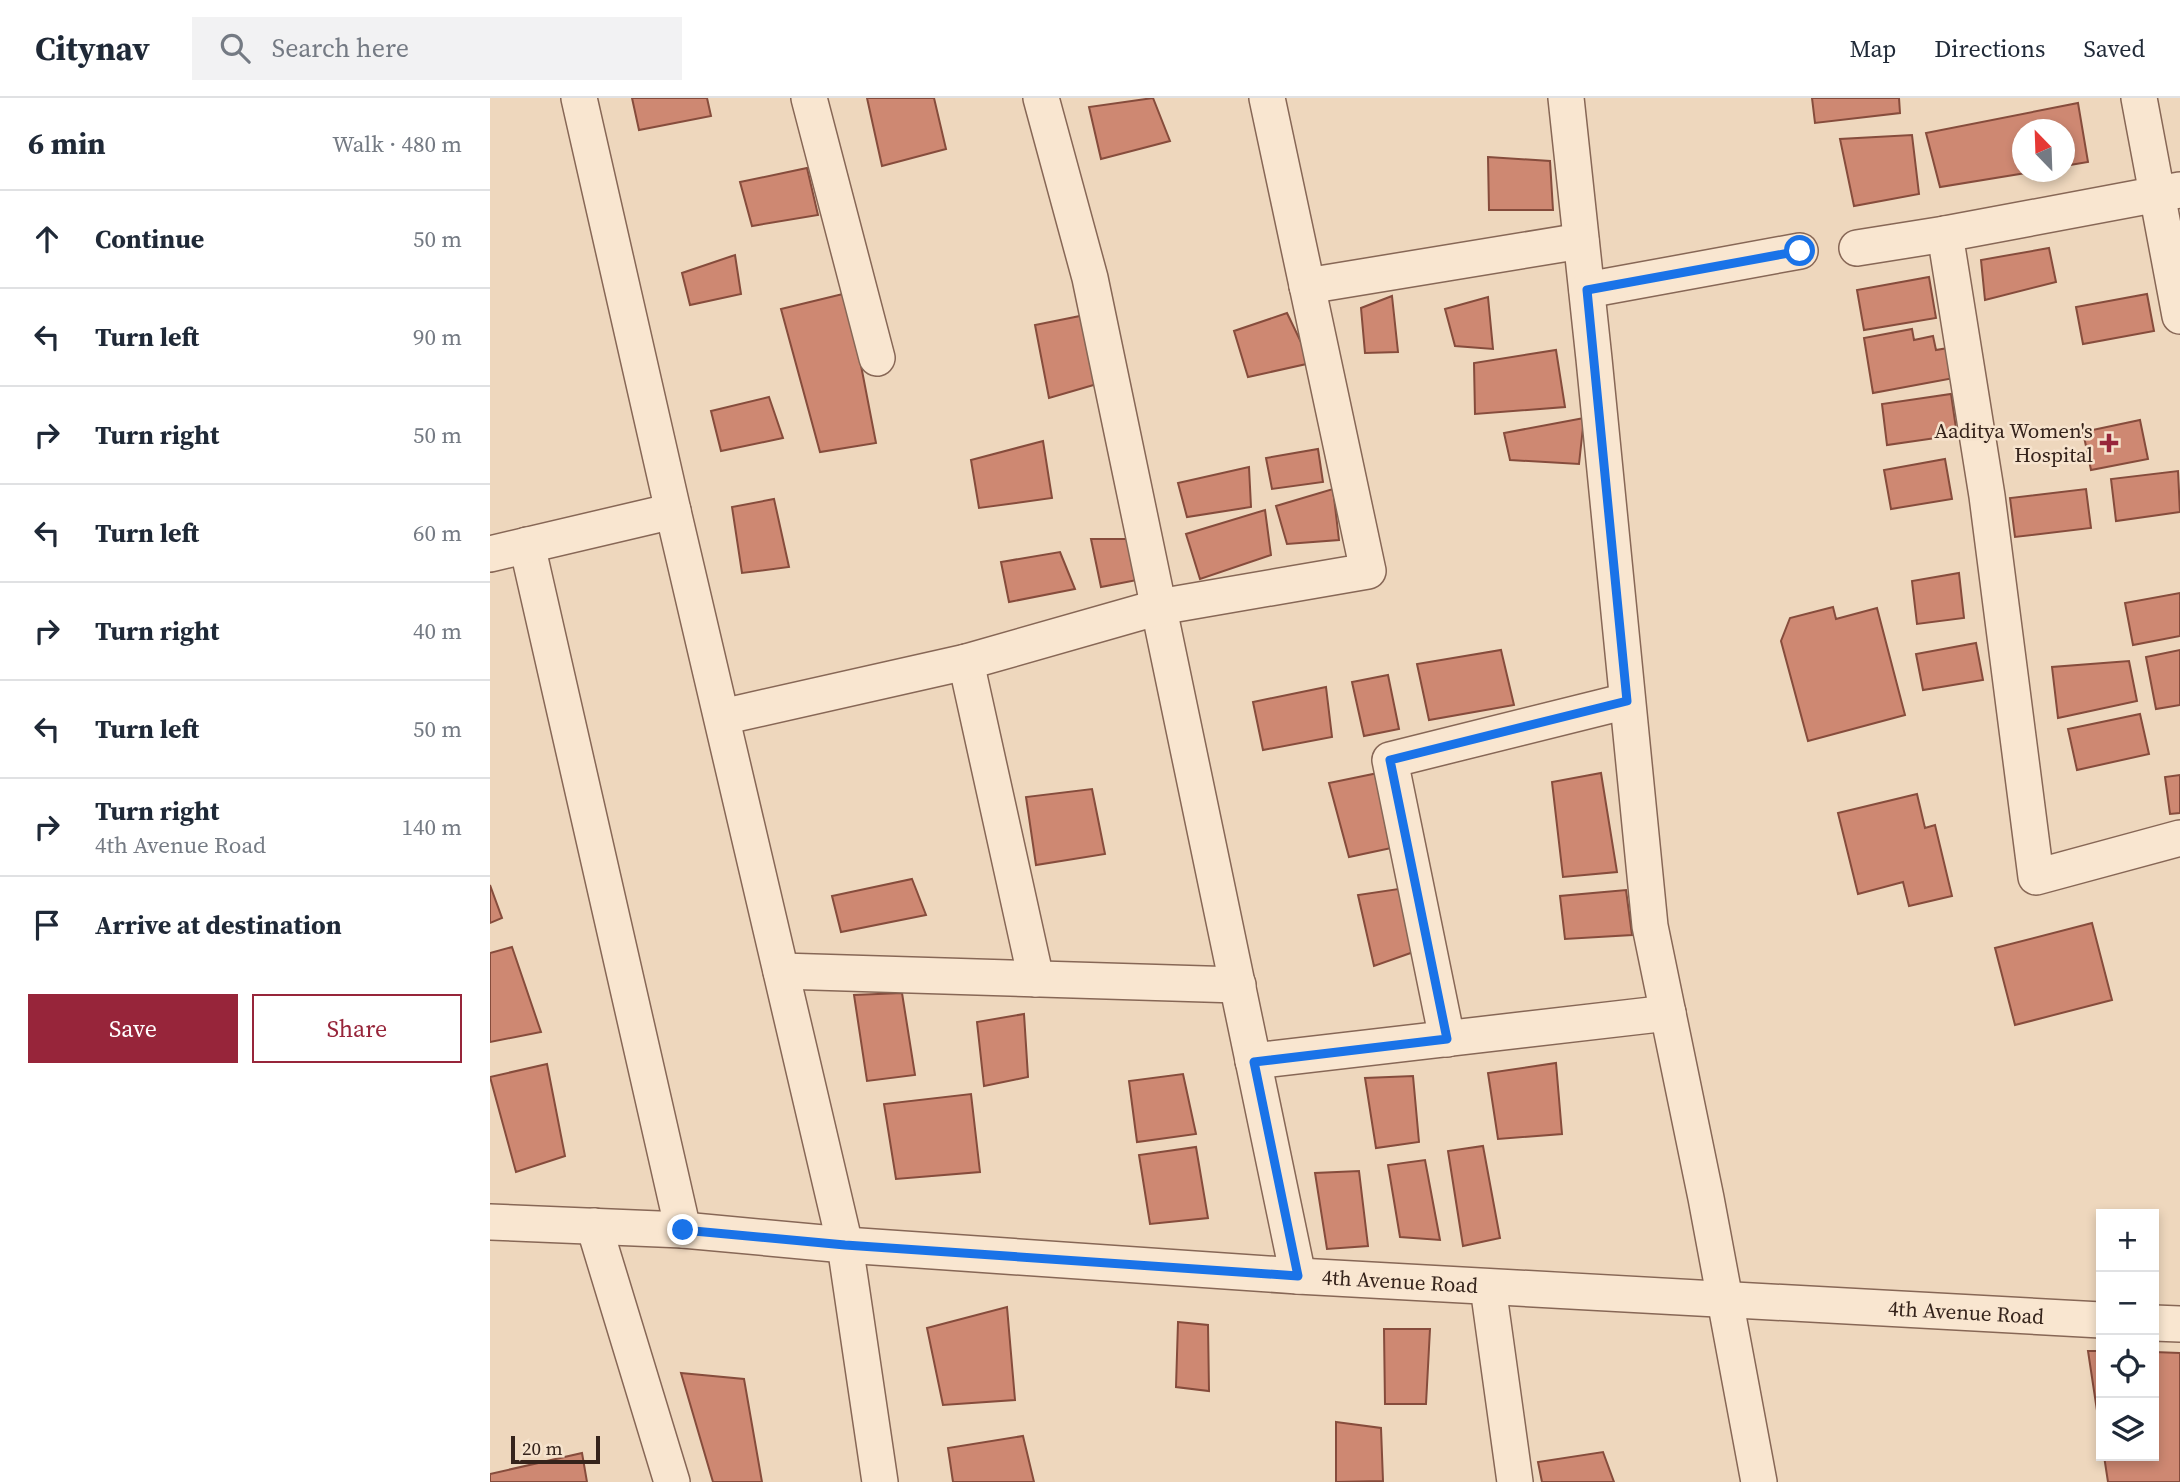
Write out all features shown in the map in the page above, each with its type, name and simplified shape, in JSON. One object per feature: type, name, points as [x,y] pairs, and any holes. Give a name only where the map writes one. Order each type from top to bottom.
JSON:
[{"type":"street","points":[[579,98],[845,1245],[880,1482]]},
{"type":"street","points":[[809,98],[877,358]]},
{"type":"street","points":[[1041,98],[1090,278],[1298,1276]]},
{"type":"street","points":[[722,717],[966,662],[1159,607],[1367,571],[1267,98]]},
{"type":"street","points":[[1566,98],[1650,926],[1759,1482]]},
{"type":"street","points":[[2139,98],[2168,192],[2180,316]]},
{"type":"street","points":[[1857,248],[2168,192]]},
{"type":"street","points":[[1945,234],[1987,496],[2036,877],[2180,838]]},
{"type":"street","points":[[1307,286],[1581,242]]},
{"type":"street","points":[[1587,290],[1800,251]]},
{"type":"street","points":[[491,549],[527,545],[673,511]]},
{"type":"street","points":[[527,545],[683,1230]]},
{"type":"street","points":[[966,662],[1036,979]]},
{"type":"street","points":[[1447,1039],[1390,760],[1627,701]]},
{"type":"street","points":[[781,971],[1238,985]]},
{"type":"street","points":[[1254,1062],[1668,1013]]},
{"type":"street","name":"4th Avenue Road","points":[[490,1222],[683,1230],[845,1245],[1298,1276],[2096,1320]]},
{"type":"street","points":[[594,1226],[672,1482]]},
{"type":"street","points":[[1488,1287],[1515,1482]]},
{"type":"street","points":[[2159,1323],[2180,1324]]},
{"type":"building","points":[[632,98],[707,98],[711,116],[639,130]]},
{"type":"building","points":[[867,98],[934,98],[946,149],[882,166]]},
{"type":"building","points":[[1153,98],[1170,141],[1101,159],[1089,107]]},
{"type":"building","points":[[1812,98],[1899,98],[1900,113],[1815,123]]},
{"type":"building","points":[[2078,103],[2088,162],[2075,164],[2075,119],[2012,119],[2012,175],[1940,187],[1926,133]]},
{"type":"building","points":[[1912,135],[1919,194],[1854,206],[1840,139]]},
{"type":"building","points":[[1488,157],[1550,161],[1553,210],[1489,210]]},
{"type":"building","points":[[807,168],[818,215],[752,226],[740,182]]},
{"type":"building","points":[[2049,248],[2056,282],[1985,300],[1981,260]]},
{"type":"building","points":[[735,255],[741,294],[690,305],[682,273]]},
{"type":"building","points":[[1929,277],[1936,318],[1864,330],[1857,290]]},
{"type":"building","points":[[847,293],[876,443],[820,452],[781,309]]},
{"type":"building","points":[[2147,294],[2154,331],[2083,344],[2076,307]]},
{"type":"building","points":[[1392,296],[1398,352],[1365,353],[1361,308]]},
{"type":"building","points":[[1488,297],[1493,349],[1455,346],[1445,309]]},
{"type":"building","points":[[1287,313],[1311,363],[1248,377],[1234,331]]},
{"type":"building","points":[[1080,316],[1097,384],[1049,398],[1035,325]]},
{"type":"building","points":[[1912,329],[1914,340],[1933,336],[1936,350],[1948,348],[1954,378],[1873,393],[1864,338]]},
{"type":"building","points":[[1556,350],[1565,407],[1475,414],[1474,363]]},
{"type":"building","points":[[1951,394],[1957,435],[1887,445],[1882,404]]},
{"type":"building","points":[[769,397],[783,438],[721,451],[711,411]]},
{"type":"building","points":[[1584,418],[1579,464],[1510,460],[1504,433]]},
{"type":"building","points":[[2140,420],[2148,459],[2091,470],[2083,432]]},
{"type":"building","points":[[1043,441],[1052,498],[979,508],[971,460]]},
{"type":"building","points":[[1318,449],[1323,482],[1272,489],[1266,458]]},
{"type":"building","points":[[1945,459],[1952,499],[1891,509],[1884,470]]},
{"type":"building","points":[[1249,467],[1251,507],[1187,517],[1178,483]]},
{"type":"building","points":[[2178,471],[2180,512],[2116,521],[2111,479]]},
{"type":"building","points":[[1333,489],[1339,540],[1287,544],[1276,506]]},
{"type":"building","points":[[2086,489],[2091,528],[2015,537],[2010,498]]},
{"type":"building","points":[[774,499],[789,567],[742,573],[732,507]]},
{"type":"building","points":[[1265,510],[1271,555],[1200,579],[1186,534]]},
{"type":"building","points":[[1091,539],[1131,539],[1137,580],[1101,587]]},
{"type":"building","points":[[1060,552],[1075,589],[1009,602],[1001,562]]},
{"type":"building","points":[[1959,573],[1964,618],[1917,624],[1912,581]]},
{"type":"building","points":[[2180,593],[2180,636],[2133,645],[2125,603]]},
{"type":"building","points":[[1833,607],[1836,619],[1877,608],[1905,715],[1808,741],[1781,641],[1790,618]]},
{"type":"building","points":[[1976,643],[1983,680],[1923,690],[1916,654]]},
{"type":"building","points":[[1501,650],[1514,705],[1429,720],[1417,664]]},
{"type":"building","points":[[2180,650],[2180,705],[2156,709],[2146,657]]},
{"type":"building","points":[[2129,661],[2137,701],[2058,718],[2052,667]]},
{"type":"building","points":[[1388,675],[1399,729],[1364,736],[1352,682]]},
{"type":"building","points":[[1326,687],[1332,737],[1263,750],[1253,702]]},
{"type":"building","points":[[2140,714],[2149,754],[2077,770],[2068,729]]},
{"type":"building","points":[[1378,773],[1396,847],[1349,857],[1329,783]]},
{"type":"building","points":[[1601,773],[1617,872],[1563,877],[1552,782]]},
{"type":"building","points":[[2180,775],[2180,813],[2170,814],[2165,777]]},
{"type":"building","points":[[1092,789],[1105,854],[1036,865],[1026,797]]},
{"type":"building","points":[[1917,794],[1925,828],[1935,825],[1952,896],[1909,906],[1903,882],[1858,894],[1838,813]]},
{"type":"building","points":[[912,879],[926,915],[841,932],[832,896]]},
{"type":"building","points":[[490,885],[502,918],[490,923]]},
{"type":"building","points":[[1405,888],[1422,949],[1374,966],[1358,895]]},
{"type":"building","points":[[1626,890],[1632,935],[1565,939],[1560,896]]},
{"type":"building","points":[[2092,923],[2112,1000],[2015,1025],[1995,948]]},
{"type":"building","points":[[512,947],[541,1032],[490,1042],[490,953]]},
{"type":"building","points":[[902,993],[915,1075],[867,1081],[854,995]]},
{"type":"building","points":[[1024,1014],[1028,1077],[984,1086],[977,1022]]},
{"type":"building","points":[[1556,1063],[1562,1134],[1498,1139],[1488,1073]]},
{"type":"building","points":[[547,1064],[565,1156],[516,1172],[490,1077]]},
{"type":"building","points":[[1183,1074],[1196,1134],[1137,1142],[1129,1081]]},
{"type":"building","points":[[1413,1076],[1419,1142],[1376,1148],[1365,1078]]},
{"type":"building","points":[[971,1094],[980,1172],[896,1179],[884,1104]]},
{"type":"building","points":[[1483,1146],[1500,1238],[1463,1246],[1448,1151]]},
{"type":"building","points":[[1196,1147],[1208,1218],[1150,1224],[1139,1155]]},
{"type":"building","points":[[1425,1160],[1440,1240],[1400,1237],[1388,1165]]},
{"type":"building","points":[[1359,1171],[1368,1246],[1327,1249],[1315,1173]]},
{"type":"building","points":[[1007,1307],[1015,1400],[943,1405],[927,1328]]},
{"type":"building","points":[[1178,1322],[1208,1325],[1209,1391],[1176,1387]]},
{"type":"building","points":[[1384,1329],[1430,1329],[1426,1404],[1385,1404]]},
{"type":"building","points":[[2088,1351],[2096,1351],[2096,1404]]},
{"type":"building","points":[[2159,1352],[2180,1353],[2180,1482],[2108,1482],[2105,1461],[2159,1461]]},
{"type":"building","points":[[681,1373],[744,1379],[762,1482],[713,1482]]},
{"type":"building","points":[[1336,1422],[1381,1428],[1383,1481],[1336,1482]]},
{"type":"building","points":[[1023,1436],[1034,1482],[953,1482],[948,1448]]},
{"type":"building","points":[[1603,1452],[1614,1482],[1542,1482],[1538,1462]]},
{"type":"building","points":[[582,1453],[587,1482],[490,1482],[490,1474]]},
{"type":"place","name":"Aaditya Women's Hospital","points":[[2109,443]]},
{"type":"route","points":[[683,1230],[845,1245],[1298,1276],[1254,1062],[1447,1039],[1390,760],[1627,701],[1587,290],[1800,251]]}]
